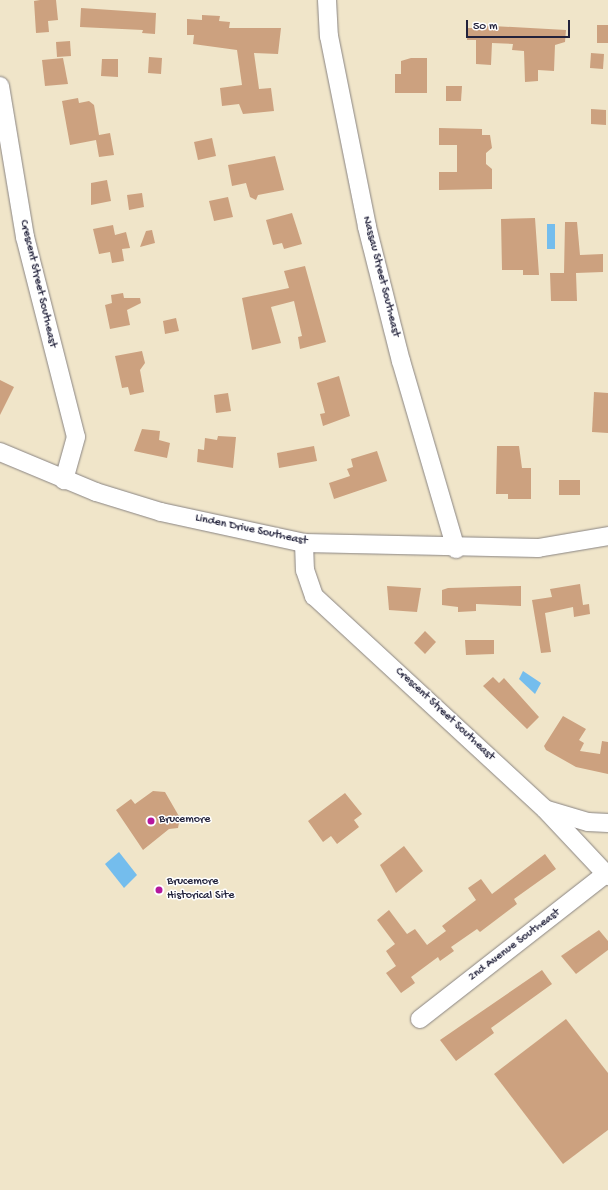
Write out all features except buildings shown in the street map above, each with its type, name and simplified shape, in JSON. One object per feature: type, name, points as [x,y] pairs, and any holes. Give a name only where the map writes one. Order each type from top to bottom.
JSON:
[{"type":"street","name":"Nassau Street Southeast","points":[[327,0],[329,36],[357,182],[401,361],[456,549]]},
{"type":"street","name":"Crescent Street Southeast","points":[[0,86],[25,237],[76,437],[64,480]]},
{"type":"street","name":"Linden Drive Southeast","points":[[0,452],[64,480],[161,512],[304,543],[456,549],[538,548],[608,536]]},
{"type":"street","name":"Crescent Street Southeast","points":[[304,543],[305,570],[314,596],[545,809],[607,874]]},
{"type":"street","points":[[545,809],[588,822],[608,823]]},
{"type":"street","name":"2nd Avenue Southeast","points":[[420,1019],[607,874]]},
{"type":"water","points":[[547,224],[555,224],[555,249],[547,249]]},
{"type":"water","points":[[523,671],[541,683],[535,694],[519,679]]},
{"type":"water","points":[[119,852],[137,875],[124,888],[105,864]]},
{"type":"place","name":"Brucemore","points":[[151,821]]},
{"type":"place","name":"Brucemore Historical Site","points":[[159,890]]}]
